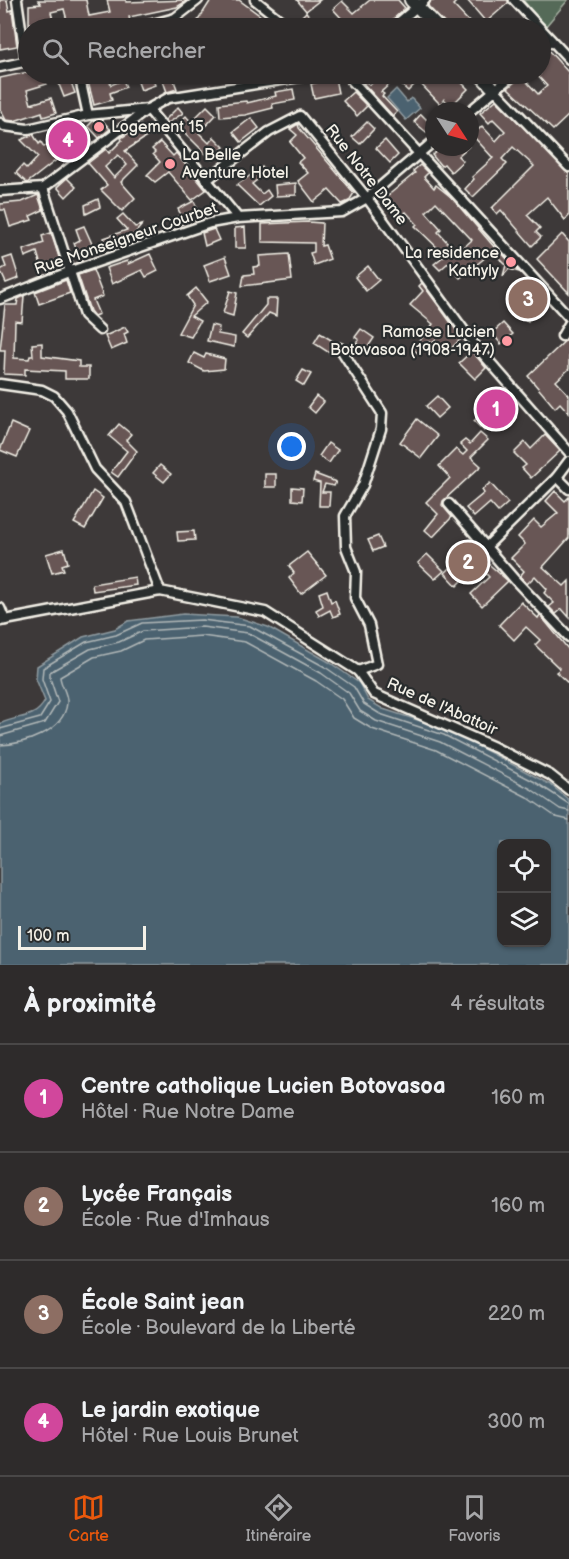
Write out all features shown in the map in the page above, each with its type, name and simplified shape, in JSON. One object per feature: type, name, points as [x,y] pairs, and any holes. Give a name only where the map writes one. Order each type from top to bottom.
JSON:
[{"type":"main road","points":[[418,2],[430,18]]},
{"type":"main road","points":[[489,84],[495,90]]},
{"type":"street","points":[[17,0],[20,18]]},
{"type":"street","points":[[175,18],[198,0]]},
{"type":"street","points":[[255,0],[278,18]]},
{"type":"street","points":[[514,0],[531,18]]},
{"type":"street","points":[[402,18],[418,2]]},
{"type":"street","points":[[551,40],[569,59]]},
{"type":"street","points":[[0,68],[18,64]]},
{"type":"street","points":[[81,84],[88,115]]},
{"type":"street","points":[[0,191],[44,188],[148,109],[168,98],[256,84]]},
{"type":"street","points":[[355,84],[569,318]]},
{"type":"street","points":[[479,103],[502,84]]},
{"type":"street","points":[[495,90],[569,167]]},
{"type":"street","points":[[0,123],[4,126],[28,129],[88,115],[148,109]]},
{"type":"street","points":[[148,109],[238,218]]},
{"type":"street","name":"Rue Notre Dame","points":[[208,179],[269,132],[300,116],[367,198],[474,344],[569,452]]},
{"type":"street","name":"Rue Monseigneur Courbet","points":[[0,299],[71,271],[210,224],[238,218],[342,212],[367,198],[425,149]]},
{"type":"street","points":[[44,188],[84,315],[100,330]]},
{"type":"street","points":[[562,336],[569,324]]},
{"type":"street","points":[[340,348],[382,413],[381,429],[363,485],[345,516],[346,547],[356,572],[355,598],[369,625],[377,664],[358,671]]},
{"type":"street","points":[[0,384],[42,390],[54,396],[67,411],[95,469],[126,502],[159,591]]},
{"type":"street","points":[[486,547],[557,477],[569,461]]},
{"type":"street","points":[[557,477],[569,489]]},
{"type":"street","points":[[449,504],[569,637]]},
{"type":"street","name":"Rue de l'Abattoir","points":[[2,621],[159,591],[265,612],[358,671],[374,694],[494,747],[549,775],[569,790]]},
{"type":"street","points":[[0,608],[2,621]]},
{"type":"green space","points":[[523,0],[568,0],[551,20],[551,18],[538,18]]},
{"type":"water","points":[[396,89],[407,102],[411,98],[420,108],[406,120],[387,98]]},
{"type":"water","points":[[183,614],[237,617],[268,627],[329,662],[359,683],[368,700],[383,709],[446,729],[551,785],[569,800],[569,965],[0,965],[0,724],[36,712],[45,701],[36,679],[37,666],[83,637],[115,629],[128,621]]},
{"type":"building","points":[[0,0],[7,0],[9,11],[12,10],[17,46],[0,49]]},
{"type":"building","points":[[38,0],[86,0],[89,16],[110,12],[107,0],[126,0],[126,2],[188,0],[177,7],[129,18],[66,18],[64,9],[51,12],[52,18],[29,18],[29,5],[41,4]]},
{"type":"building","points":[[211,0],[239,0],[262,17],[261,18],[200,18]]},
{"type":"building","points":[[297,0],[320,0],[306,11]]},
{"type":"building","points":[[370,0],[398,0],[405,8],[394,18],[341,18],[333,9],[342,1],[354,13]]},
{"type":"building","points":[[431,0],[458,0],[453,5],[465,18],[439,18],[428,6]]},
{"type":"building","points":[[467,0],[508,0],[508,3],[491,18],[483,18]]},
{"type":"building","points":[[306,12],[311,18],[300,18]]},
{"type":"building","points":[[551,53],[569,73],[569,115],[553,130],[508,88],[513,84],[529,84],[538,94],[547,86],[545,84],[551,84]]},
{"type":"building","points":[[18,74],[18,84],[47,84],[27,90],[31,104],[51,98],[56,113],[43,117],[42,112],[14,121],[6,120],[0,109],[0,78]]},
{"type":"building","points":[[59,84],[72,84],[75,93],[64,97]]},
{"type":"building","points":[[89,84],[125,84],[126,87],[110,93],[112,100],[94,105]]},
{"type":"building","points":[[139,84],[155,84],[155,85],[141,90]]},
{"type":"building","points":[[164,84],[175,84],[177,89],[167,92]]},
{"type":"building","points":[[311,84],[336,84],[338,93],[314,98]]},
{"type":"building","points":[[364,84],[390,84],[381,92],[397,112],[393,116]]},
{"type":"building","points":[[400,84],[415,84],[408,91]]},
{"type":"building","points":[[421,84],[463,84],[468,89],[455,102],[447,102],[444,99],[438,102]]},
{"type":"building","points":[[293,89],[295,100],[272,104],[273,108],[245,115],[220,117],[219,104],[246,101],[247,103],[276,96],[275,92]]},
{"type":"building","points":[[353,92],[367,106],[357,116],[343,101]]},
{"type":"building","points":[[496,100],[569,173],[569,216],[565,220],[547,197],[527,215],[540,228],[536,232],[541,237],[532,246],[501,210],[497,214],[492,208],[534,166],[513,147],[502,159],[507,164],[473,197],[465,189],[474,179],[472,177],[493,158],[479,143],[479,129],[482,126],[496,141],[505,131],[493,119],[489,123],[480,113]]},
{"type":"building","points":[[207,106],[216,115],[199,133],[209,143],[214,137],[224,147],[212,160],[177,125],[186,116],[191,122]]},
{"type":"building","points":[[178,107],[183,113],[168,123],[165,120]]},
{"type":"building","points":[[421,114],[425,118],[425,131],[414,122]]},
{"type":"building","points":[[251,118],[259,128],[241,142],[233,132]]},
{"type":"building","name":"Logement 15","points":[[102,120],[110,129],[99,138],[88,126],[93,121]]},
{"type":"building","points":[[367,122],[374,129],[360,144],[352,137]]},
{"type":"building","points":[[298,124],[354,193],[349,201],[342,204],[329,190],[314,202],[298,181],[308,173],[298,162],[303,158],[290,142],[297,135],[290,129]]},
{"type":"building","points":[[141,125],[148,136],[125,151],[138,165],[121,182],[135,198],[122,211],[101,190],[107,185],[88,163],[106,149],[109,153],[122,140],[121,138]],"holes":[[[118,155],[127,165],[114,178],[105,167]]]},
{"type":"building","points":[[73,128],[81,140],[57,156],[59,158],[27,183],[16,173],[23,165],[27,169],[38,157],[21,140],[33,134],[39,144],[41,142],[44,147]]},
{"type":"building","points":[[385,140],[398,155],[390,163],[376,148]]},
{"type":"building","points":[[160,142],[173,156],[176,153],[206,190],[192,200],[168,172],[155,182],[147,175],[160,162],[152,149]]},
{"type":"building","points":[[433,156],[458,156],[463,161],[451,172],[444,164],[441,166]]},
{"type":"building","points":[[420,165],[428,173],[424,177],[434,188],[436,185],[451,197],[496,249],[460,278],[448,263],[440,270],[434,264],[445,255],[415,226],[417,224],[406,212],[401,216],[386,197],[415,173],[413,171]],"holes":[[[436,202],[472,240],[457,253],[438,232],[441,229],[426,212]]]},
{"type":"building","points":[[262,167],[266,173],[252,184],[262,194],[267,190],[271,196],[259,206],[237,185]]},
{"type":"building","points":[[67,178],[76,187],[66,197],[57,187]]},
{"type":"building","points":[[296,183],[296,195],[276,196],[275,185]]},
{"type":"building","points":[[38,195],[43,210],[30,216],[32,220],[10,227],[5,210],[0,210],[0,204],[22,202]]},
{"type":"building","points":[[98,199],[100,207],[86,214],[85,205]]},
{"type":"building","points":[[194,201],[201,217],[177,226],[173,219],[181,215],[178,209]]},
{"type":"building","points":[[123,214],[135,227],[142,225],[130,239],[107,247],[104,238],[127,230],[117,219]]},
{"type":"building","points":[[322,223],[321,246],[325,245],[330,259],[314,265],[310,253],[314,252],[314,243],[262,242],[262,224]]},
{"type":"building","points":[[84,226],[93,246],[90,247],[92,251],[79,256],[74,243],[80,240],[76,229]]},
{"type":"building","points":[[245,227],[246,248],[235,248],[235,228]]},
{"type":"building","points":[[214,229],[219,240],[205,246],[202,233]]},
{"type":"building","points":[[51,233],[60,260],[41,266],[37,252],[25,257],[23,250],[44,243],[42,236]]},
{"type":"building","points":[[562,234],[569,242],[569,293],[537,259]]},
{"type":"building","points":[[499,250],[519,272],[509,269],[503,276],[506,265],[495,254]]},
{"type":"building","points":[[150,254],[158,271],[146,277],[142,270],[112,284],[106,268],[127,261],[128,264]]},
{"type":"building","points":[[289,254],[292,280],[242,286],[244,275],[254,274],[253,267],[260,266],[259,256]]},
{"type":"building","points":[[12,256],[19,278],[6,283],[0,270],[6,267],[3,259]]},
{"type":"building","points":[[225,257],[231,274],[210,281],[204,265]]},
{"type":"building","points":[[368,266],[379,280],[366,291],[355,277]]},
{"type":"building","points":[[93,270],[103,296],[93,300],[99,314],[94,316],[90,311],[78,275]]},
{"type":"building","points":[[66,280],[70,293],[39,304],[35,292]]},
{"type":"building","points":[[527,280],[539,293],[528,321],[513,315]]},
{"type":"building","points":[[422,283],[462,338],[447,352],[435,340],[432,344],[429,341],[419,354],[413,349],[433,324],[410,305],[423,291],[419,286]]},
{"type":"building","points":[[196,288],[207,302],[191,316],[200,321],[191,337],[178,333],[193,305],[187,296]]},
{"type":"building","points":[[230,291],[237,293],[233,316],[223,313]]},
{"type":"building","points":[[24,296],[22,322],[15,321],[14,358],[29,359],[33,356],[32,344],[42,343],[42,356],[79,361],[79,367],[89,367],[89,379],[65,379],[65,371],[25,369],[25,375],[4,374],[5,350],[0,350],[5,305],[17,305],[18,299]]},
{"type":"building","points":[[266,299],[277,299],[276,316],[269,313],[247,338],[242,334],[266,305]]},
{"type":"building","points":[[503,323],[513,334],[501,344],[492,333]]},
{"type":"building","points":[[211,325],[219,327],[218,334],[235,337],[234,347],[207,341]]},
{"type":"building","points":[[125,327],[128,332],[124,334],[127,343],[111,350],[105,336]]},
{"type":"building","points":[[361,329],[374,338],[366,350],[356,343],[359,340],[355,337]]},
{"type":"building","points":[[320,333],[336,343],[331,354],[314,343]]},
{"type":"building","points":[[569,337],[569,369],[556,381],[569,395],[569,413],[560,403],[555,408],[528,376]]},
{"type":"building","points":[[472,351],[486,368],[475,379],[459,363]]},
{"type":"building","points":[[194,353],[204,358],[206,354],[225,359],[224,369],[204,371],[189,363]]},
{"type":"building","points":[[303,370],[311,374],[304,386],[296,381]]},
{"type":"building","points":[[506,390],[515,400],[507,408],[516,417],[510,422],[501,414],[484,431],[474,421]]},
{"type":"building","points":[[316,396],[324,402],[315,413],[308,407]]},
{"type":"building","points":[[437,396],[448,408],[437,418],[426,406]]},
{"type":"building","points":[[417,419],[438,436],[421,458],[400,442]]},
{"type":"building","points":[[11,423],[29,431],[17,457],[0,450]]},
{"type":"building","points":[[119,424],[131,434],[126,440],[137,451],[118,477],[111,472],[127,451],[109,436]]},
{"type":"building","points":[[480,433],[488,440],[471,457],[481,466],[443,501],[442,505],[452,517],[433,537],[425,530],[438,514],[426,502],[450,478],[439,466],[456,449],[463,455],[467,451],[460,444],[465,440],[470,444]]},
{"type":"building","points":[[545,435],[560,451],[531,478],[522,468],[526,465],[514,453],[525,442],[531,449]]},
{"type":"building","points":[[328,443],[338,450],[329,463],[319,456]]},
{"type":"building","points":[[160,465],[171,474],[164,482],[153,473]]},
{"type":"building","points":[[265,474],[276,474],[276,487],[265,487]]},
{"type":"building","points":[[315,474],[336,482],[334,486],[325,484],[322,492],[330,492],[329,506],[319,506],[320,483],[313,481]]},
{"type":"building","points":[[490,483],[508,503],[498,512],[490,503],[474,517],[466,508],[484,493],[482,490]]},
{"type":"building","points":[[292,487],[303,488],[302,501],[292,500]]},
{"type":"building","points":[[93,491],[103,498],[85,529],[74,523]]},
{"type":"building","points":[[555,491],[565,501],[569,497],[569,538],[543,567],[564,586],[569,581],[569,617],[562,609],[556,614],[549,607],[554,603],[544,593],[547,589],[535,576],[527,584],[520,576],[524,571],[511,558],[525,544],[518,537],[534,520],[541,527],[558,513],[546,501]]},
{"type":"building","points":[[194,531],[195,540],[178,541],[177,532]]},
{"type":"building","points":[[378,536],[383,547],[373,551],[368,540]]},
{"type":"building","points":[[475,544],[487,557],[484,560],[508,581],[482,606],[471,594],[489,577],[478,565],[457,586],[445,573]]},
{"type":"building","points":[[64,549],[68,563],[62,565],[64,570],[52,573],[46,554]]},
{"type":"building","points":[[307,552],[326,575],[301,594],[289,578],[294,573],[289,566]]},
{"type":"building","points":[[427,554],[444,571],[435,579],[418,563]]},
{"type":"building","points":[[135,577],[136,585],[93,591],[92,584]]},
{"type":"building","points":[[327,590],[331,602],[335,600],[340,614],[333,617],[330,610],[319,616],[316,610],[323,606],[319,593]]},
{"type":"building","points":[[521,602],[538,618],[540,615],[569,650],[569,684],[556,672],[560,669],[535,645],[540,640],[526,627],[514,640],[499,625]]},
{"type":"place","name":"Logement 15","points":[[99,127]]},
{"type":"place","name":"Le jardin exotique","points":[[68,140]]},
{"type":"place","name":"La Belle Aventure Hotel","points":[[170,164]]},
{"type":"place","name":"La residence Kathyly","points":[[511,262]]},
{"type":"place","name":"École Saint jean","points":[[528,299]]},
{"type":"place","name":"Ramose Lucien Botovasoa (1908-1947)","points":[[507,341]]},
{"type":"place","name":"Centre catholique Lucien Botovasoa","points":[[496,409]]},
{"type":"place","name":"Lycée Français","points":[[468,562]]}]
